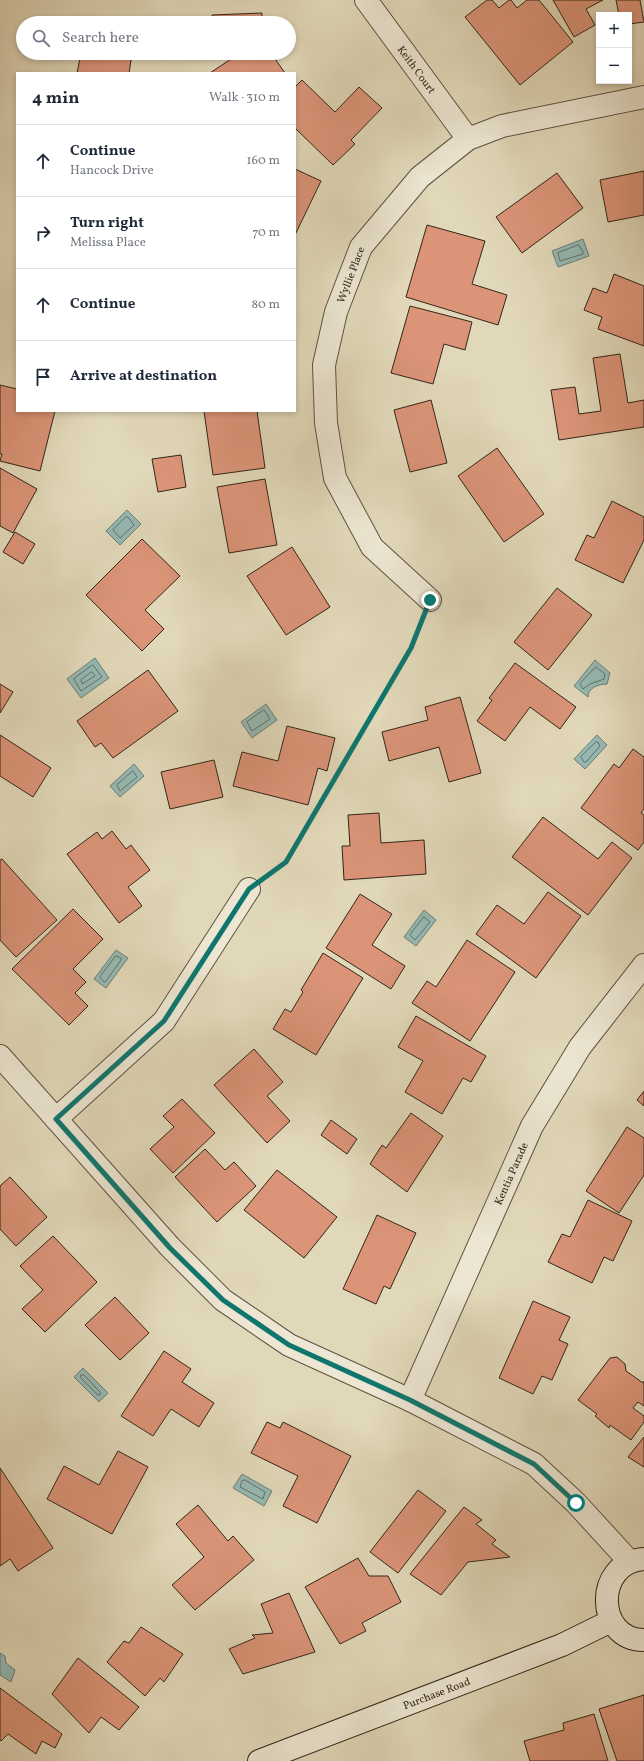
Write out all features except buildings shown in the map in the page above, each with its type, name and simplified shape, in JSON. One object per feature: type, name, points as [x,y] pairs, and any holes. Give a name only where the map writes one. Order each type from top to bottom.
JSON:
[{"type":"street","name":"Keith Court","points":[[366,0],[468,139]]},
{"type":"street","name":"Wyllie Place","points":[[430,600],[372,547],[335,478],[326,423],[324,365],[336,312],[361,247],[420,177],[468,139],[502,126],[644,97]]},
{"type":"street","points":[[56,1119],[164,1021],[249,889]]},
{"type":"street","name":"Kentia Parade","points":[[410,1400],[532,1126],[580,1047],[644,965]]},
{"type":"street","points":[[0,1056],[170,1248],[223,1300],[289,1345],[410,1400],[534,1464],[637,1561],[619,1570],[610,1581],[606,1594],[606,1608],[611,1621],[619,1630],[629,1636],[644,1640]]},
{"type":"street","name":"Purchase Road","points":[[259,1761],[562,1645],[611,1621]]},
{"type":"path","points":[[249,889],[286,862],[411,648],[430,600]]},
{"type":"water","points":[[583,239],[589,256],[558,267],[552,251]]},
{"type":"water","points":[[127,510],[141,524],[120,545],[106,531]]},
{"type":"water","points":[[95,658],[109,678],[81,698],[67,679]]},
{"type":"water","points":[[595,660],[610,673],[607,684],[594,687],[588,694],[588,697],[574,686]]},
{"type":"water","points":[[266,704],[277,720],[252,738],[241,722]]},
{"type":"water","points":[[597,735],[607,745],[585,769],[574,759]]},
{"type":"water","points":[[134,764],[144,776],[120,797],[110,786]]},
{"type":"water","points":[[424,910],[436,920],[416,946],[404,937]]},
{"type":"water","points":[[116,950],[128,958],[106,988],[94,979]]},
{"type":"water","points":[[83,1368],[108,1393],[99,1402],[74,1377]]},
{"type":"water","points":[[242,1474],[272,1491],[264,1506],[233,1488]]},
{"type":"water","points":[[0,1653],[5,1656],[6,1663],[15,1670],[11,1682],[0,1675]]},
{"type":"route","points":[[430,600],[411,648],[286,862],[249,889],[164,1021],[56,1119],[170,1248],[223,1300],[289,1345],[410,1400],[534,1464],[576,1503]]}]
